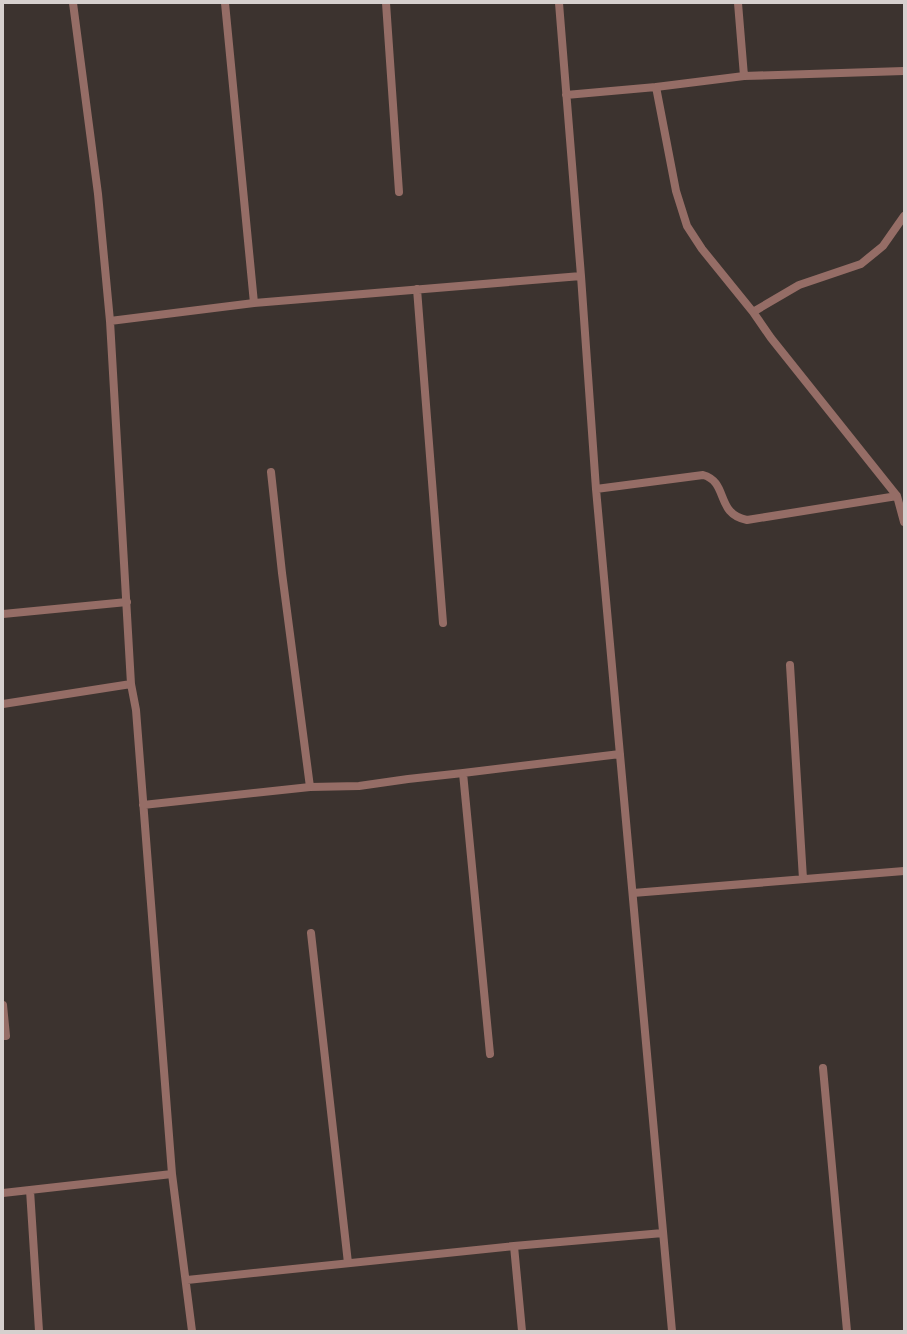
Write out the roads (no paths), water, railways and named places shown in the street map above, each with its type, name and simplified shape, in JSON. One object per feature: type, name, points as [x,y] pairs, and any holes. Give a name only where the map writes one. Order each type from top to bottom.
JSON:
[{"type":"street","points":[[73,3],[98,194],[110,321],[131,684],[136,710],[172,1174],[187,1280],[192,1331]]},
{"type":"street","points":[[225,3],[254,303]]},
{"type":"street","points":[[386,3],[399,192]]},
{"type":"street","points":[[559,3],[581,276],[596,489],[672,1331]]},
{"type":"street","points":[[738,3],[744,76]]},
{"type":"street","points":[[566,95],[656,87],[744,76],[904,71]]},
{"type":"street","points":[[656,87],[676,191],[687,226],[702,249],[753,312],[771,338],[897,496],[904,522]]},
{"type":"street","points":[[753,312],[799,286],[861,264],[883,246],[904,216]]},
{"type":"street","points":[[110,321],[254,303],[581,276]]},
{"type":"street","points":[[417,289],[443,623]]},
{"type":"street","points":[[272,472],[282,573],[310,788]]},
{"type":"street","points":[[596,489],[703,475],[710,477],[716,483],[730,513],[738,518],[747,520],[897,496]]},
{"type":"street","points":[[3,614],[127,602]]},
{"type":"street","points":[[790,665],[803,879]]},
{"type":"street","points":[[3,704],[131,684]]},
{"type":"street","points":[[143,805],[310,788],[359,786],[620,754]]},
{"type":"street","points":[[463,774],[490,1054]]},
{"type":"street","points":[[633,893],[904,871]]},
{"type":"street","points":[[311,933],[348,1263]]},
{"type":"street","points":[[3,1005],[6,1036]]},
{"type":"street","points":[[823,1068],[847,1331]]},
{"type":"street","points":[[3,1193],[172,1174]]},
{"type":"street","points":[[30,1190],[39,1331]]},
{"type":"street","points":[[187,1280],[663,1232]]},
{"type":"street","points":[[514,1246],[522,1331]]}]
